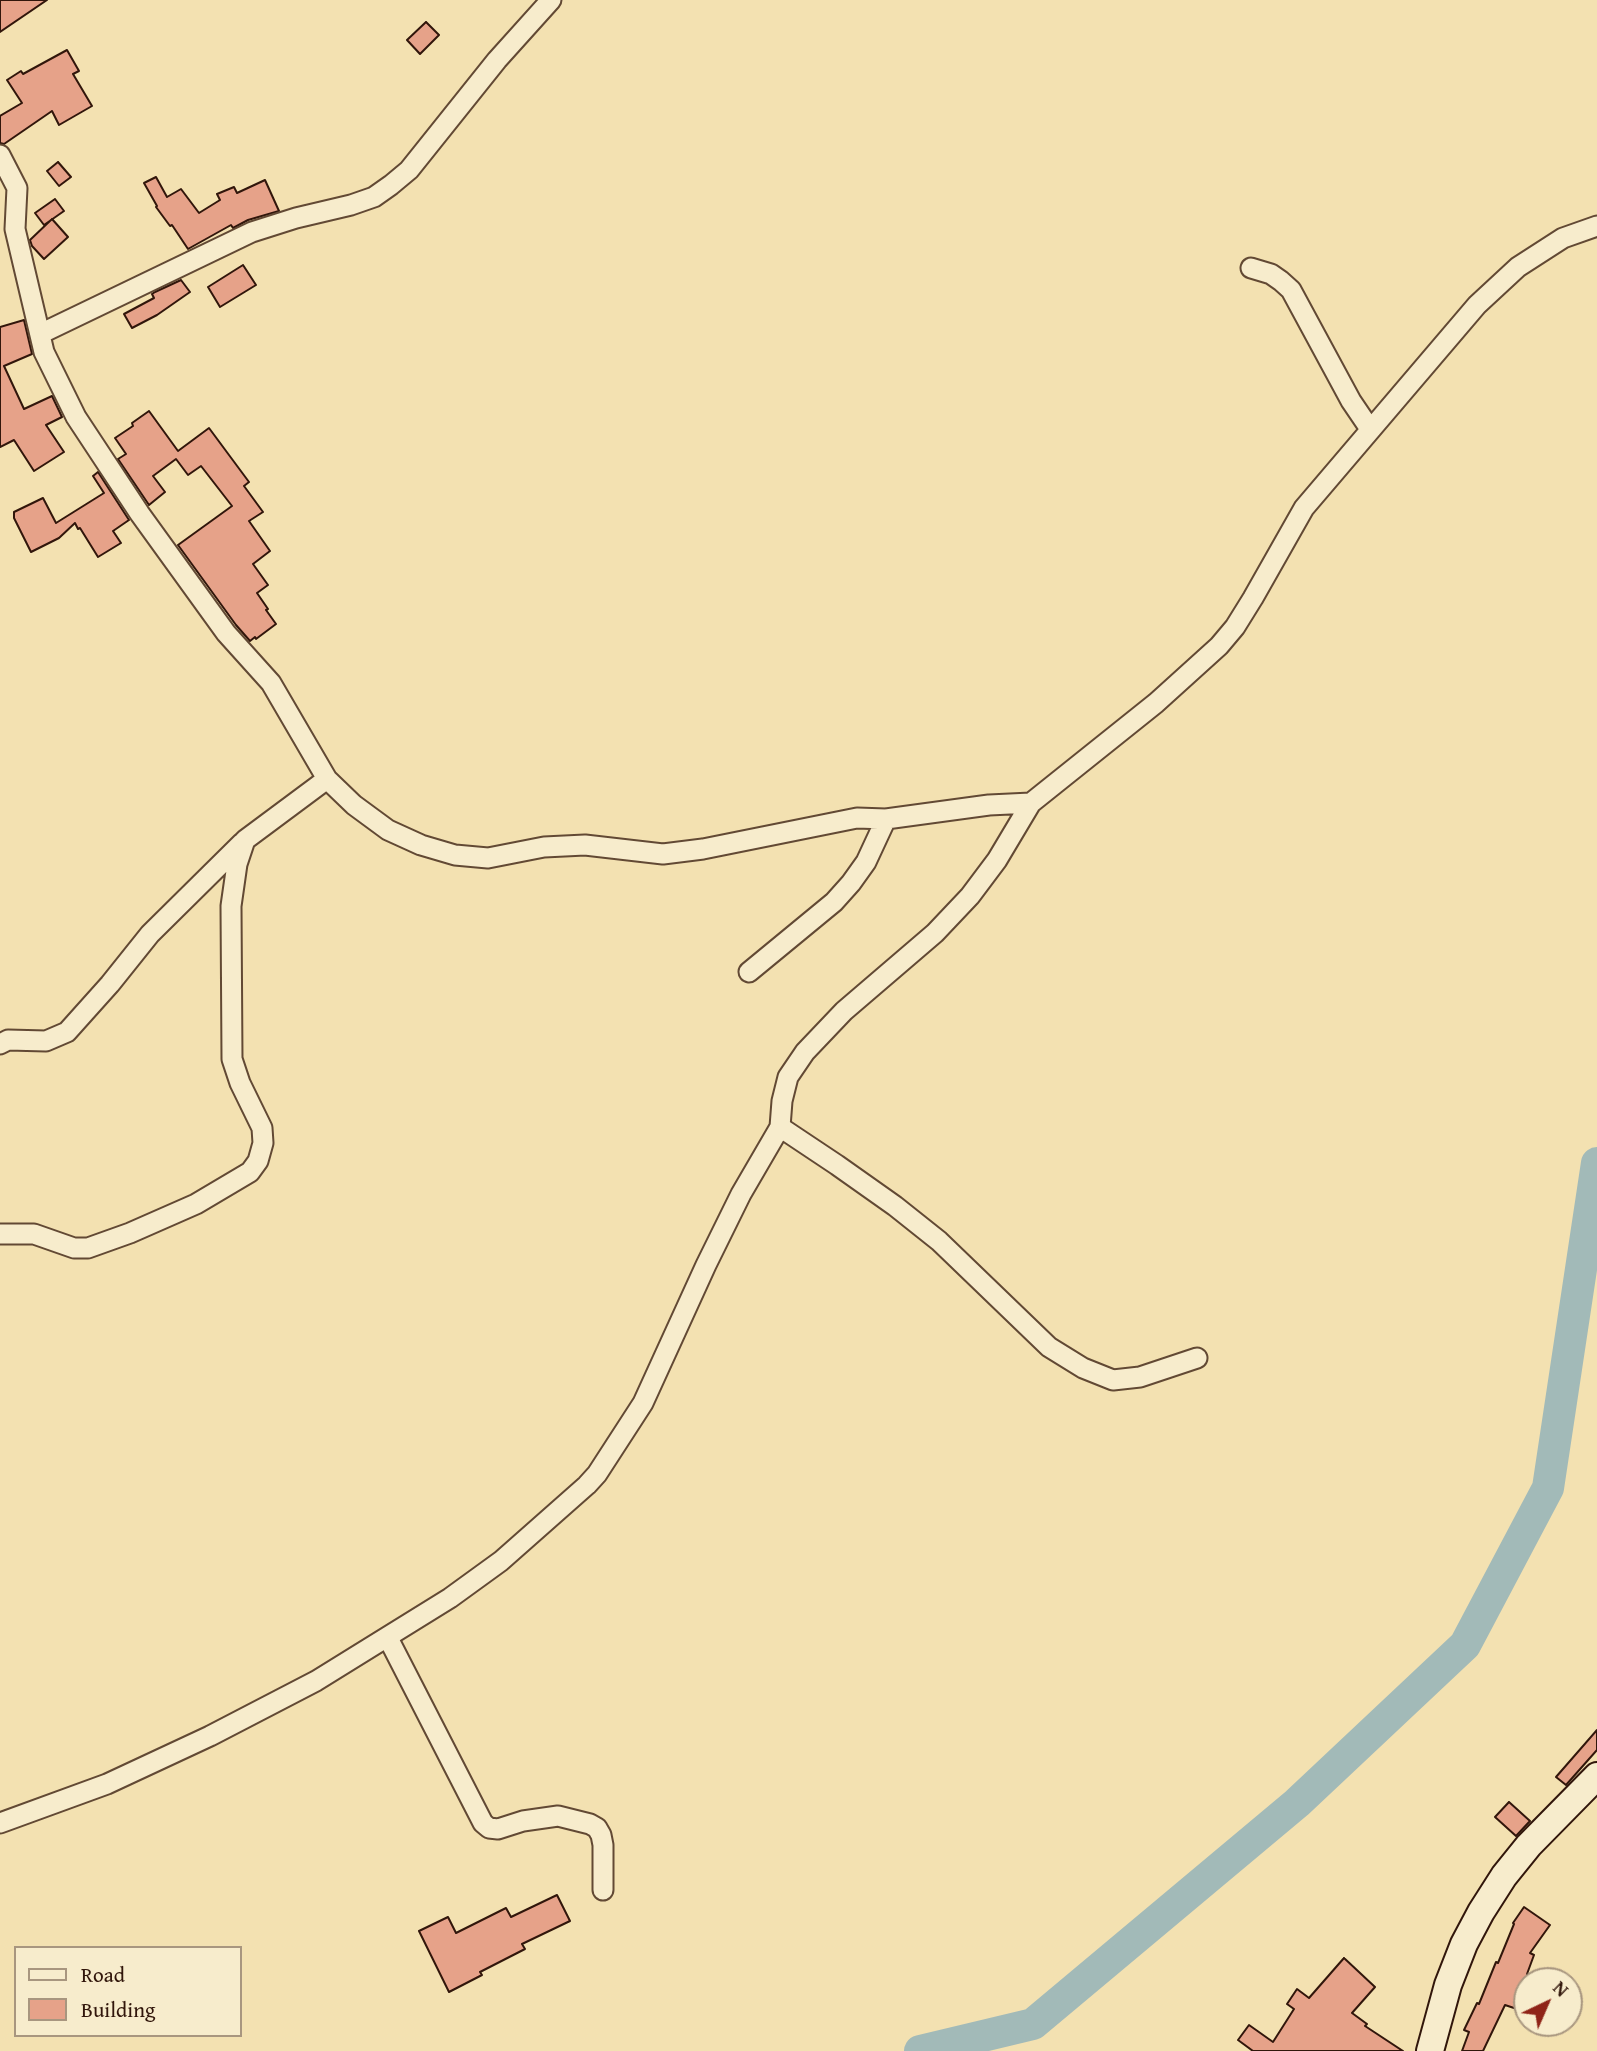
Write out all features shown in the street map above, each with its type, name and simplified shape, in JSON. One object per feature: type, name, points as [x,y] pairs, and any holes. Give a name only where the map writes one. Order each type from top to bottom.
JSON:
[{"type":"main road","points":[[1430,2051],[1448,1986],[1464,1944],[1481,1912],[1504,1876],[1529,1846],[1597,1776]]},
{"type":"street","points":[[40,334],[253,232],[374,197],[409,170],[497,60],[551,0]]},
{"type":"street","points":[[0,155],[17,188],[15,229],[44,352],[76,417],[140,514],[226,633],[271,684],[327,779],[354,805],[388,830],[421,845],[455,855],[488,858],[544,847],[584,845],[663,854],[746,841],[847,820],[1031,803]]},
{"type":"street","points":[[0,1823],[107,1783],[210,1736],[316,1681],[450,1598],[501,1561],[597,1474],[643,1403],[718,1241],[780,1127],[782,1101],[788,1077],[804,1052],[844,1011],[935,933],[970,896],[998,860],[1031,803],[1156,703],[1219,646],[1253,598],[1304,508],[1477,305],[1518,267],[1563,238],[1597,226]]},
{"type":"street","points":[[1251,268],[1271,274],[1291,290],[1351,401],[1370,429]]},
{"type":"street","points":[[0,1044],[8,1040],[46,1041],[67,1032],[150,934],[245,840],[327,779]]},
{"type":"street","points":[[749,971],[835,902],[866,862],[886,818]]},
{"type":"street","points":[[0,1234],[34,1234],[74,1248],[88,1248],[196,1204],[250,1172],[258,1161],[263,1143],[262,1128],[240,1083],[232,1059],[231,906],[237,864],[245,840]]},
{"type":"street","points":[[780,1127],[895,1206],[939,1241],[1049,1347],[1083,1368],[1113,1380],[1140,1377],[1197,1358]]},
{"type":"street","points":[[388,1638],[483,1824],[498,1829],[523,1821],[558,1816],[597,1828],[603,1846],[603,1890]]},
{"type":"building","points":[[0,0],[47,0],[0,32]]},
{"type":"building","points":[[426,22],[439,35],[420,54],[407,40]]},
{"type":"building","points":[[67,50],[79,71],[73,74],[92,106],[59,125],[52,111],[4,144],[0,143],[0,116],[22,103],[7,80]]},
{"type":"building","points":[[58,162],[71,177],[59,186],[47,171]]},
{"type":"building","points":[[156,177],[167,197],[181,189],[199,213],[220,200],[217,194],[234,187],[237,193],[265,180],[279,211],[248,220],[233,228],[231,225],[188,249],[156,207],[144,183]]},
{"type":"building","points":[[55,199],[64,211],[44,225],[35,213]]},
{"type":"building","points":[[52,219],[68,237],[44,259],[30,240]]},
{"type":"building","points":[[243,265],[256,285],[220,307],[208,287]]},
{"type":"building","points":[[181,280],[190,292],[157,315],[132,328],[124,314],[154,298],[152,294],[155,292]]},
{"type":"building","points":[[24,320],[32,354],[4,366],[24,409],[52,396],[62,417],[46,425],[64,452],[34,471],[14,440],[0,447],[0,327]]},
{"type":"building","points":[[149,411],[178,451],[209,428],[249,482],[244,486],[263,512],[249,521],[270,551],[253,564],[268,585],[257,593],[276,624],[256,639],[255,637],[250,641],[236,625],[178,545],[232,506],[201,466],[188,475],[176,459],[153,476],[165,492],[149,505],[118,459],[126,454],[115,438]]},
{"type":"building","points":[[98,472],[129,520],[113,531],[121,543],[98,557],[75,523],[59,538],[31,552],[14,518],[14,512],[43,498],[56,523],[104,493],[93,476]]},
{"type":"building","points":[[1597,1730],[1597,1750],[1566,1785],[1556,1777]]},
{"type":"building","points":[[1509,1802],[1530,1821],[1516,1836],[1495,1817]]},
{"type":"building","points":[[557,1895],[570,1921],[522,1944],[525,1949],[480,1972],[482,1975],[449,1992],[419,1931],[448,1917],[456,1933],[506,1908],[511,1917]]},
{"type":"building","points":[[1524,1907],[1550,1925],[1530,1953],[1534,1955],[1530,1967],[1513,1967],[1513,2008],[1505,2005],[1483,2051],[1462,2051],[1469,2032],[1464,2030],[1477,2003],[1479,2004],[1496,1962],[1498,1963],[1513,1923]]},
{"type":"building","points":[[1344,1958],[1375,1987],[1352,2013],[1367,2024],[1365,2026],[1403,2051],[1253,2051],[1238,2040],[1249,2025],[1273,2042],[1294,2009],[1287,2004],[1297,1989],[1309,1998]]},
{"type":"waterway","points":[[920,2051],[1033,2024],[1297,1803],[1465,1645],[1548,1488],[1597,1163]]}]
